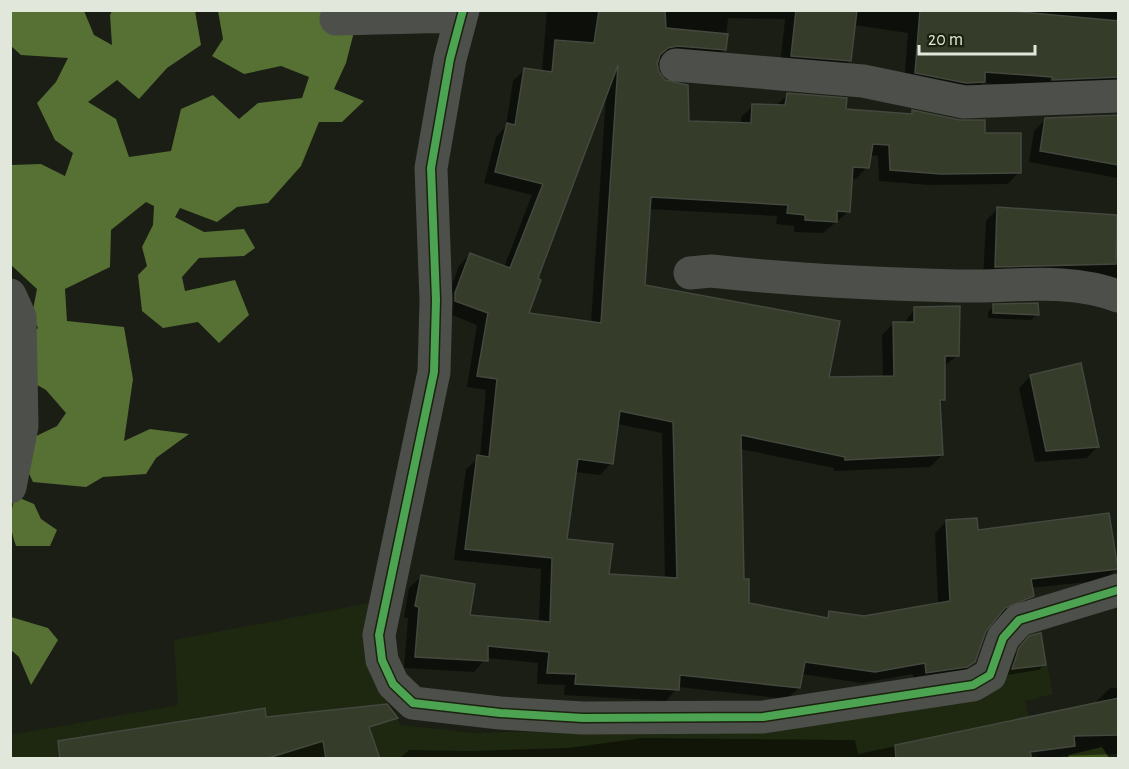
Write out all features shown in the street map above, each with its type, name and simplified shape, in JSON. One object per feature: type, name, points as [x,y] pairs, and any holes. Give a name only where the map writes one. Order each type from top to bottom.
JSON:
[{"type":"street","points":[[336,19],[462,13],[450,59],[431,168],[436,300],[434,372],[379,635],[382,660],[393,684],[412,703],[445,709],[583,718],[751,717],[883,700],[973,685],[990,675],[1003,638],[1019,620],[1119,590]]},
{"type":"street","points":[[676,65],[863,81],[964,102],[1119,96]]},
{"type":"street","points":[[690,273],[711,271],[847,284],[971,286],[1052,283],[1119,297]]},
{"type":"street","points":[[10,295],[20,317],[22,426],[10,487]]},
{"type":"shaded area","points":[[11,11],[84,11],[94,35],[112,45],[110,15],[112,11],[195,11],[201,45],[167,68],[139,99],[117,80],[88,102],[116,119],[129,157],[171,151],[181,109],[213,95],[239,119],[258,103],[302,98],[309,77],[281,66],[244,74],[212,56],[223,39],[218,11],[332,11],[354,32],[346,63],[334,89],[364,101],[342,122],[319,122],[301,166],[268,203],[237,207],[217,222],[180,208],[175,217],[204,232],[244,229],[255,248],[244,256],[199,258],[182,277],[185,291],[235,280],[249,315],[219,343],[198,322],[163,328],[142,311],[138,275],[147,266],[142,247],[153,225],[154,206],[146,202],[111,230],[110,267],[65,289],[67,321],[124,327],[133,379],[124,441],[150,429],[189,434],[156,458],[146,474],[103,477],[86,487],[33,482],[23,461],[28,440],[57,426],[66,413],[46,390],[25,378],[20,344],[38,328],[32,315],[37,289],[11,265],[11,165],[41,164],[65,176],[73,153],[55,140],[37,103],[56,82],[68,58],[21,55],[11,46]]},
{"type":"shaded area","points":[[15,496],[34,504],[41,519],[57,530],[50,546],[16,546],[11,521]]},
{"type":"shaded area","points":[[375,602],[371,677],[401,725],[474,733],[572,730],[1001,683],[1008,637],[1039,620],[1053,694],[1025,701],[1038,758],[11,758],[11,735],[178,705],[174,640]]},
{"type":"shaded area","points":[[11,617],[48,628],[58,640],[31,685],[19,657],[11,650]]},
{"type":"shaded area","points":[[1102,747],[1109,758],[1068,758],[1069,755]]},
{"type":"building","points":[[599,10],[665,10],[666,28],[728,34],[726,50],[677,46],[668,48],[660,55],[657,64],[665,80],[688,85],[689,121],[751,123],[752,104],[785,105],[787,93],[847,98],[846,109],[912,114],[912,110],[960,120],[985,120],[985,133],[1021,133],[1021,173],[941,174],[890,170],[889,145],[873,144],[869,168],[853,167],[850,212],[837,211],[837,222],[805,220],[805,215],[787,213],[788,205],[651,197],[645,285],[840,321],[829,377],[894,376],[893,322],[914,322],[914,307],[960,306],[959,356],[945,356],[945,400],[940,400],[943,455],[845,460],[845,457],[741,435],[744,579],[749,579],[749,603],[828,618],[829,611],[864,616],[950,601],[946,520],[977,518],[978,530],[1109,513],[1118,569],[1031,579],[1034,596],[1005,608],[986,631],[975,662],[967,667],[926,673],[925,663],[875,672],[805,662],[800,688],[680,675],[679,690],[575,684],[576,674],[547,673],[549,652],[488,646],[488,661],[415,657],[419,607],[415,606],[421,575],[475,584],[470,615],[550,622],[552,558],[465,549],[477,455],[489,457],[497,379],[477,376],[488,313],[455,301],[455,293],[470,253],[510,268],[543,184],[495,172],[507,123],[515,125],[524,68],[552,72],[555,40],[594,43]],"holes":[[[618,65],[601,323],[529,313],[541,280],[538,278]],[[620,411],[673,422],[677,578],[609,574],[613,544],[567,539],[578,459],[613,464]]]},
{"type":"building","points":[[796,10],[857,10],[851,61],[791,56]]},
{"type":"building","points":[[920,10],[999,10],[1119,21],[1119,77],[1052,80],[1052,77],[985,72],[985,82],[966,83],[915,73]]},
{"type":"building","points":[[1119,115],[1119,165],[1040,151],[1045,118]]},
{"type":"building","points":[[997,207],[1117,215],[1116,264],[995,267]]},
{"type":"building","points":[[1038,303],[1039,315],[993,313],[993,304]]},
{"type":"building","points":[[1081,363],[1099,447],[1046,451],[1030,375]]},
{"type":"building","points":[[1041,633],[1046,665],[1012,669],[1019,648],[1029,636]]},
{"type":"building","points":[[1119,698],[1119,735],[1074,736],[1075,746],[1030,752],[1032,759],[896,759],[895,745]]},
{"type":"building","points":[[387,704],[398,718],[369,727],[380,759],[326,759],[323,741],[265,759],[60,759],[58,741],[265,708],[266,717]]},
{"type":"cycle path","points":[[463,10],[450,59],[431,168],[436,300],[434,372],[379,635],[382,660],[393,684],[413,703],[500,713],[583,718],[763,717],[973,685],[990,675],[1003,638],[1019,620],[1118,590]]}]
